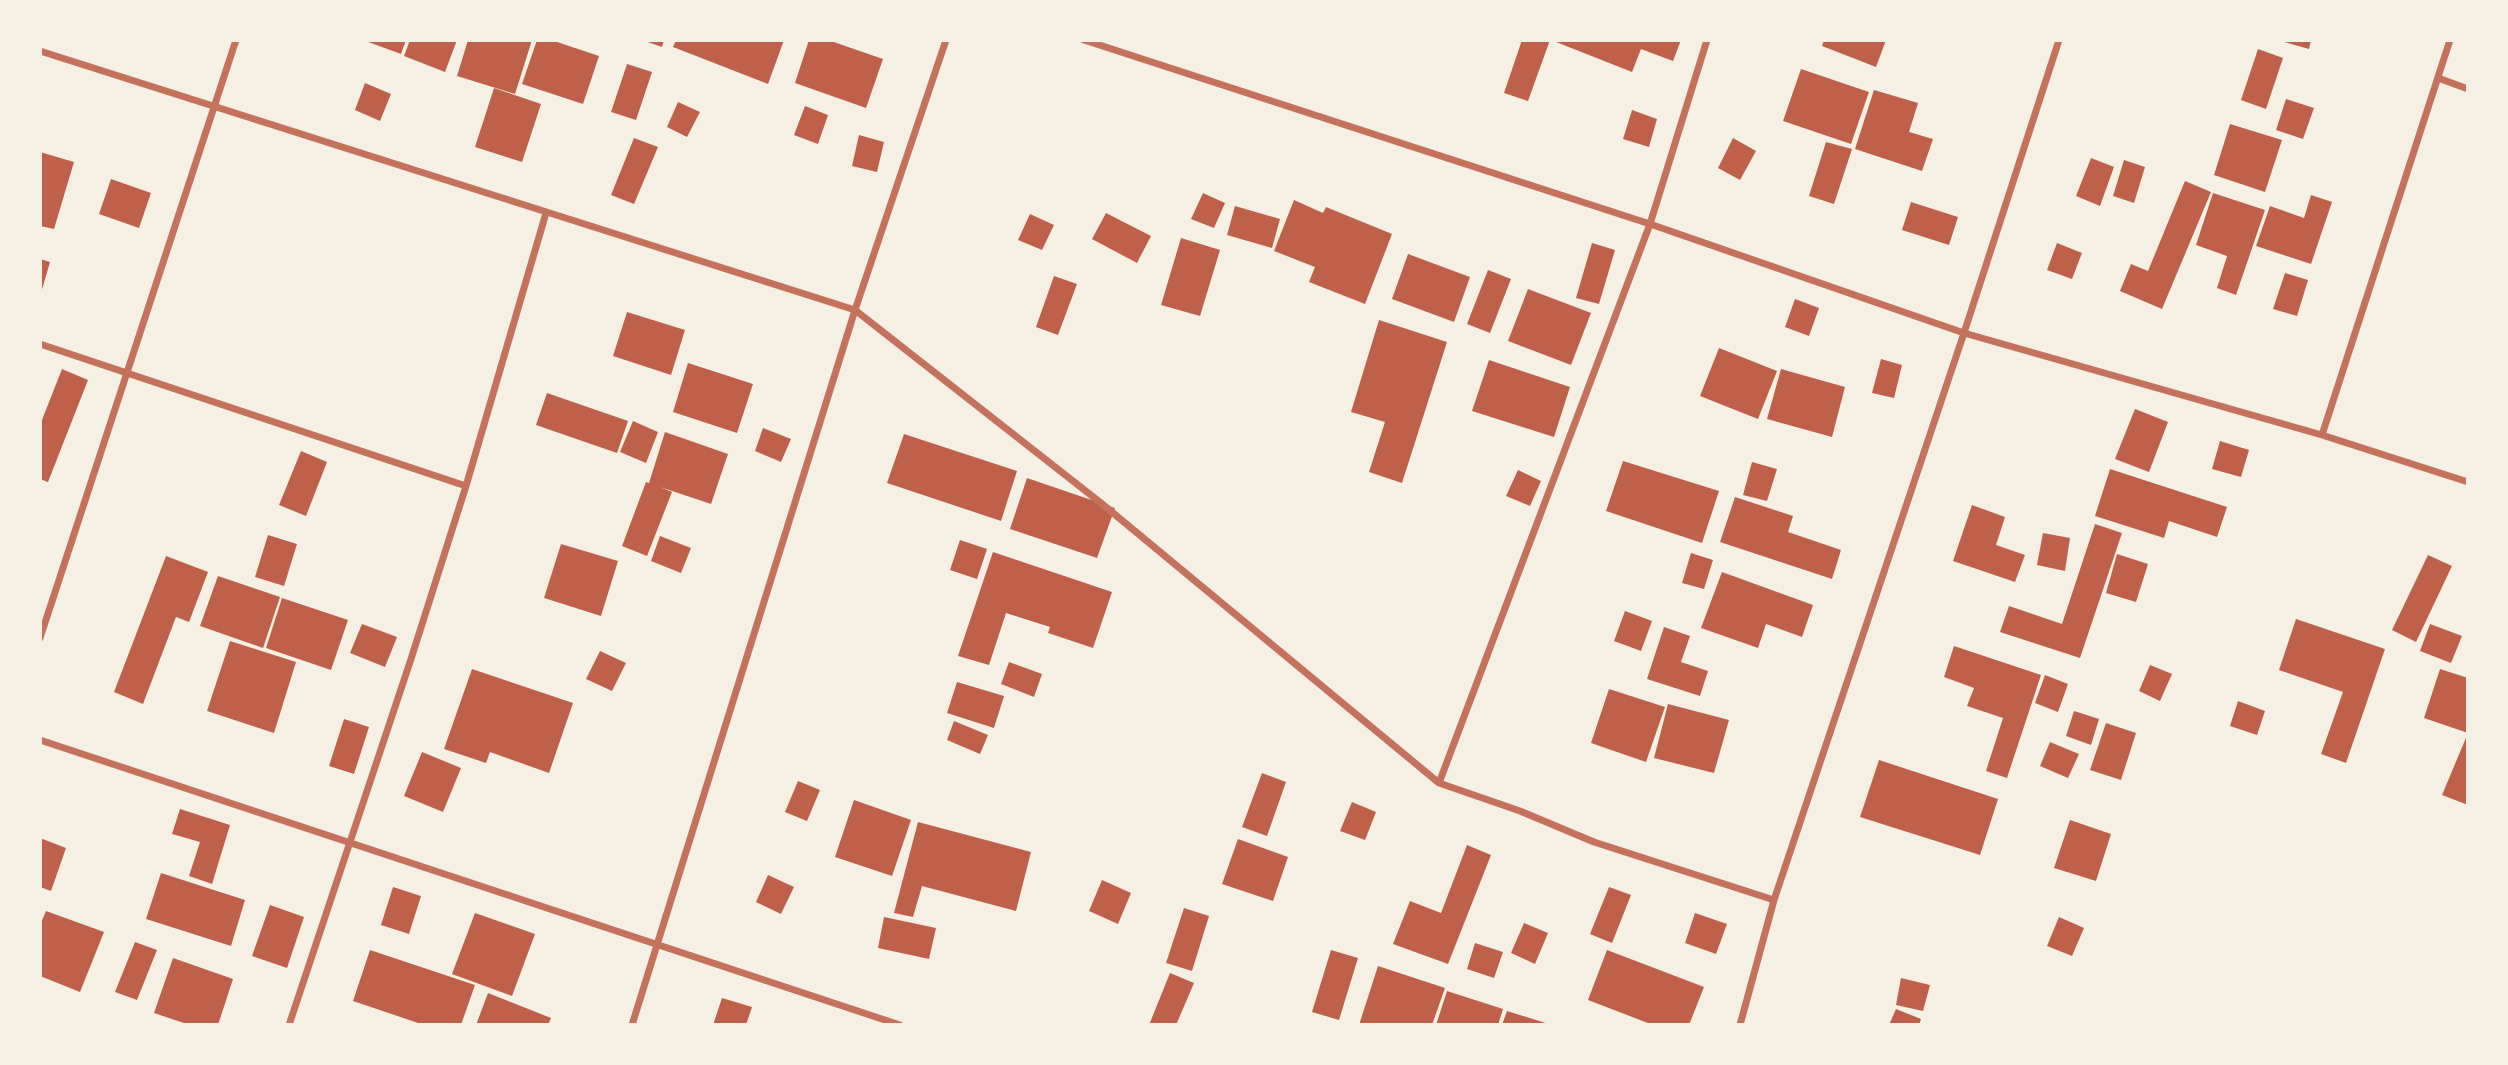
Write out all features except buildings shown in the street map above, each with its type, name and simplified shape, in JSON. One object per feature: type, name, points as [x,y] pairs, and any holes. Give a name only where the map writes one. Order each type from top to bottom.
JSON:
[{"type":"street","points":[[40,638],[236,40]]},
{"type":"street","points":[[632,1025],[855,310],[946,40]]},
{"type":"street","points":[[1084,40],[1650,224],[1964,333],[2322,435],[2468,482]]},
{"type":"street","points":[[1439,783],[1650,224],[1707,40]]},
{"type":"street","points":[[1740,1025],[1774,900],[2059,40]]},
{"type":"street","points":[[2322,435],[2450,40]]},
{"type":"street","points":[[40,51],[855,310],[1101,503],[1439,783],[1520,811],[1594,842],[1774,900]]},
{"type":"street","points":[[2438,78],[2468,89]]},
{"type":"street","points":[[289,1025],[351,844],[466,486],[546,213]]},
{"type":"street","points":[[40,344],[466,486]]},
{"type":"street","points":[[40,740],[900,1025]]}]
